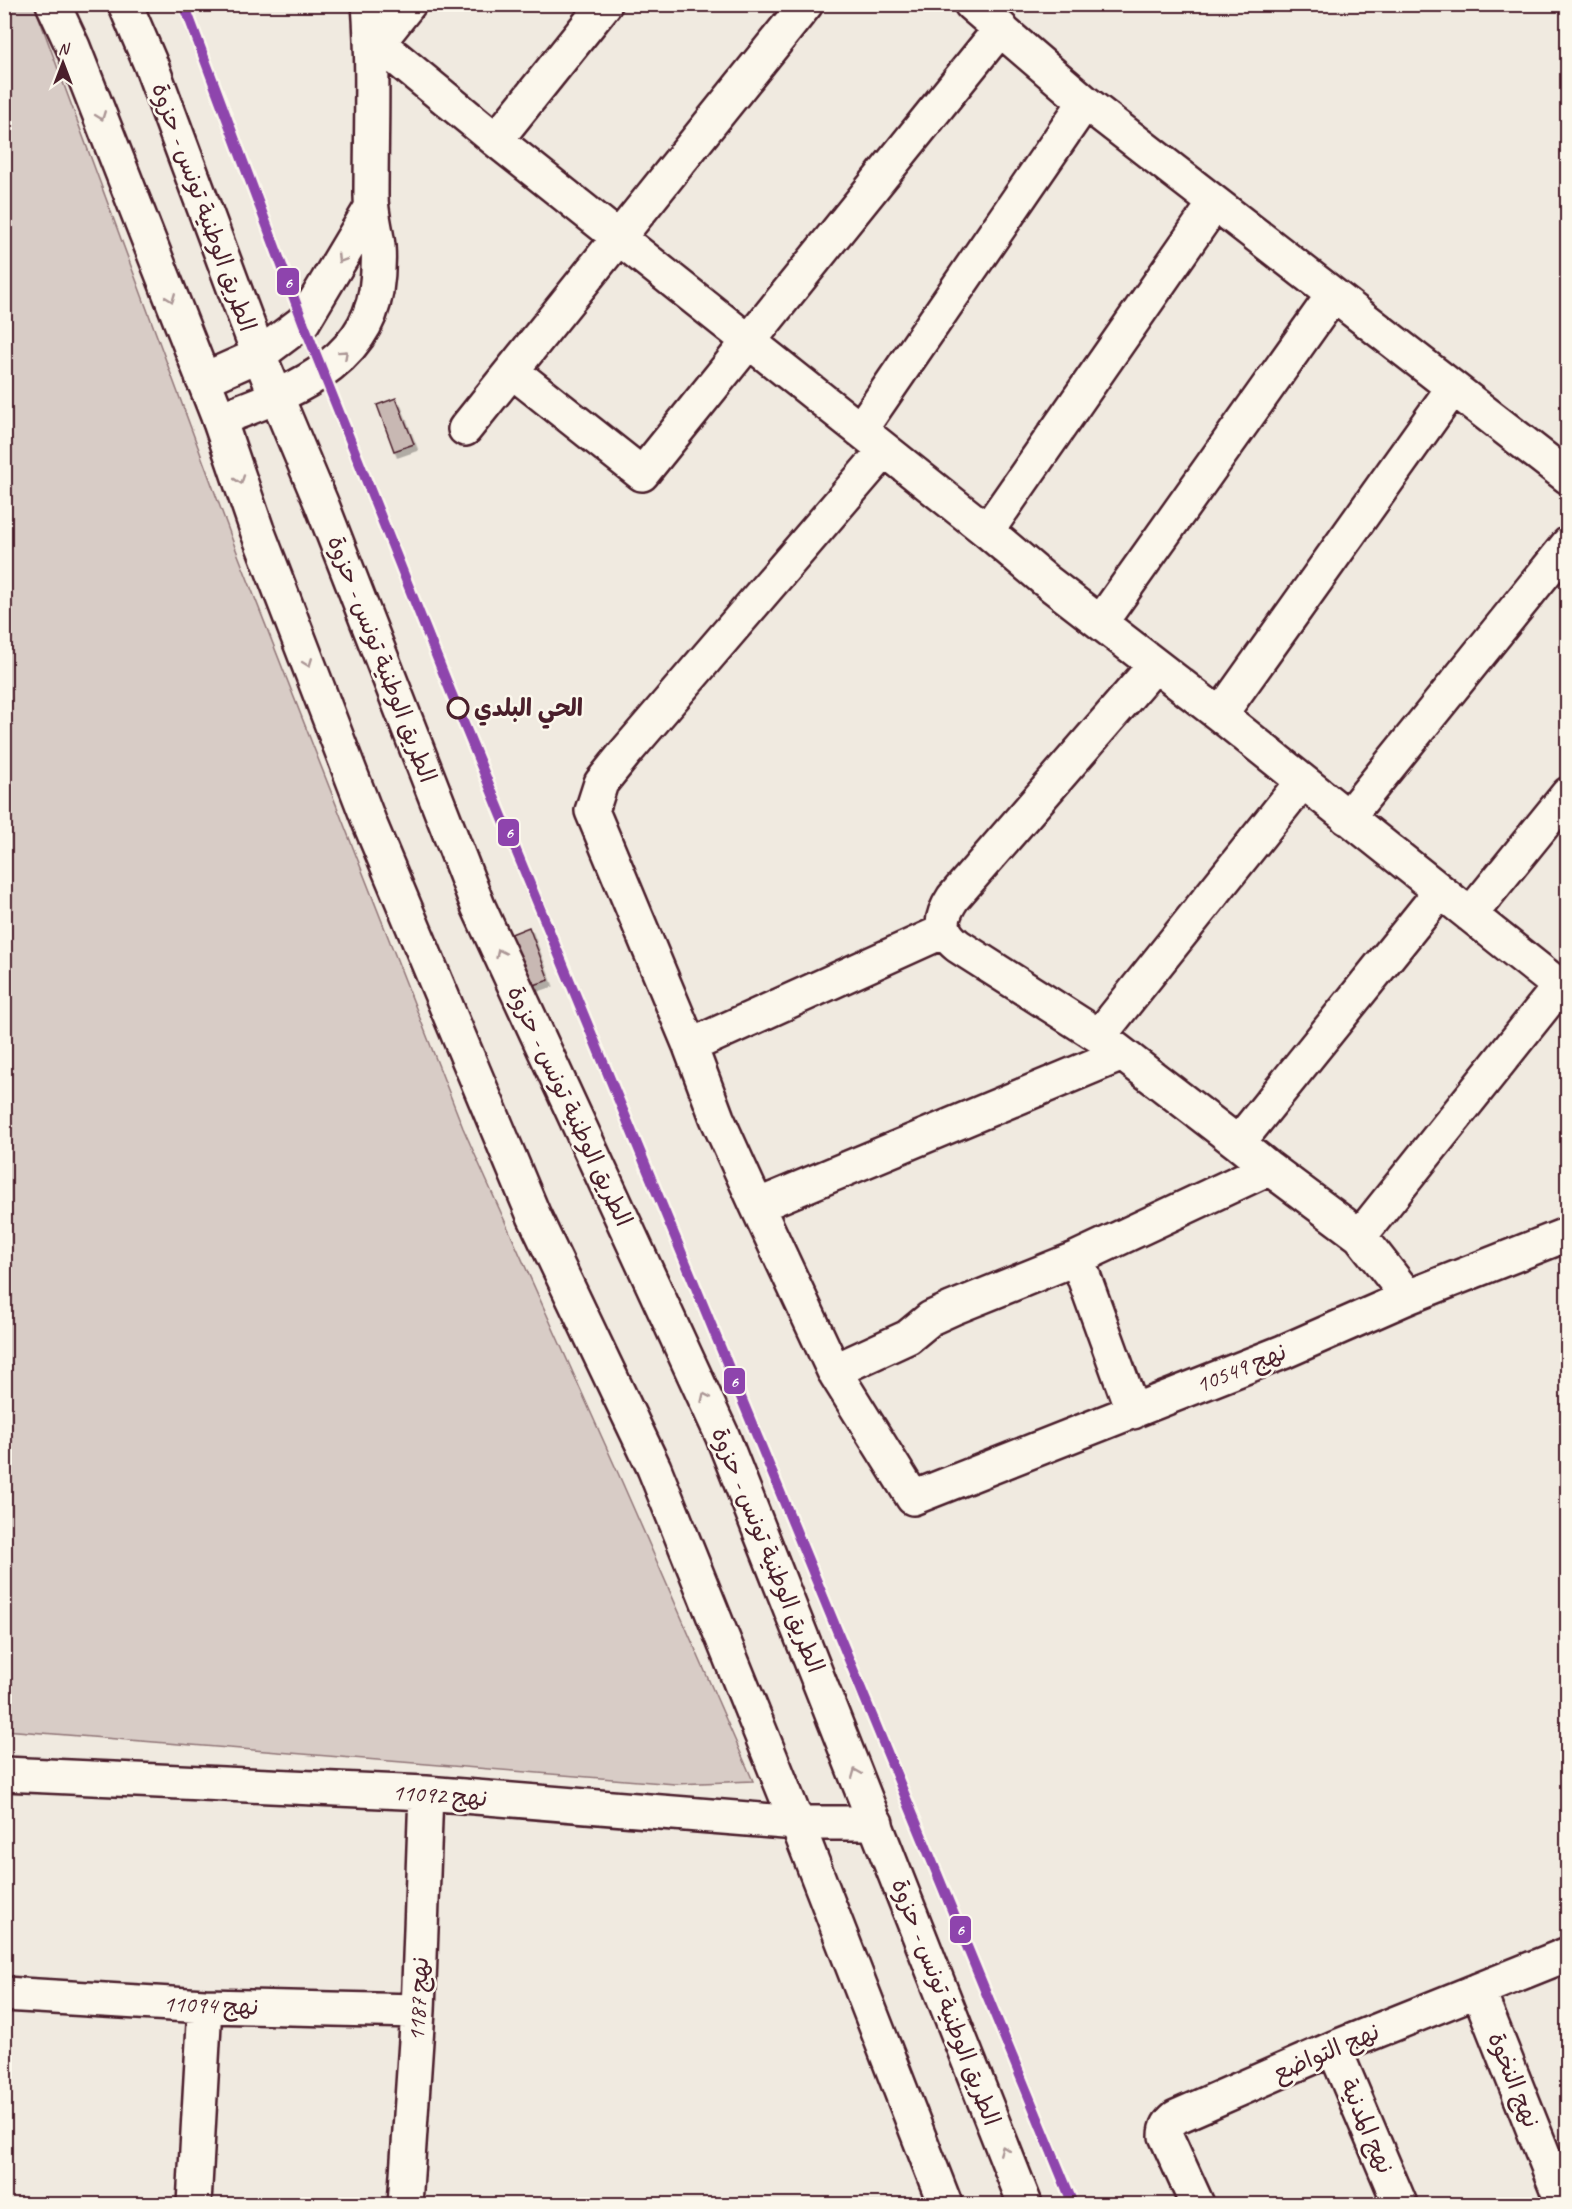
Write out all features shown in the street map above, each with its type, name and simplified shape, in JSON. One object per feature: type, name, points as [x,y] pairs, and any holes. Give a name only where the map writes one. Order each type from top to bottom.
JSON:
[{"type":"main road","points":[[53,4],[73,47],[219,419],[257,530],[370,824],[534,1216],[654,1468],[797,1823],[945,2205]]},
{"type":"main road","name":"الطريق الوطنية تونس - حزوة","points":[[125,4],[151,65],[259,355],[322,505],[478,906],[722,1435],[1025,2205]]},
{"type":"main road","points":[[219,419],[277,398],[345,355],[358,340],[369,320],[376,291],[378,256],[371,208],[375,40],[369,4]]},
{"type":"main road","points":[[375,40],[408,4]]},
{"type":"main road","points":[[496,140],[605,4]]},
{"type":"main road","points":[[465,429],[806,4]]},
{"type":"main road","points":[[971,4],[1085,102],[1568,477]]},
{"type":"main road","points":[[512,371],[642,474],[1001,28]]},
{"type":"main road","points":[[375,40],[496,140],[1563,990],[1360,1236]]},
{"type":"main road","points":[[860,430],[1085,102]]},
{"type":"main road","points":[[987,531],[1215,203]]},
{"type":"main road","points":[[203,380],[259,355],[303,322],[371,208]]},
{"type":"main road","points":[[1101,622],[1333,295]]},
{"type":"main road","points":[[1220,715],[1453,388]]},
{"type":"main road","points":[[885,450],[601,783],[592,810],[690,1046],[717,1118],[834,1371],[908,1337],[931,1318],[1077,1258],[1269,1168]]},
{"type":"main road","points":[[1347,818],[1568,544]]},
{"type":"main road","points":[[1155,665],[953,898],[943,913],[944,931],[948,938],[958,946],[1110,1045],[1360,1236],[1408,1298]]},
{"type":"main road","points":[[757,1206],[1110,1045],[1302,782]]},
{"type":"main road","points":[[1470,915],[1568,794]]},
{"type":"main road","points":[[1238,1143],[1440,892]]},
{"type":"main road","points":[[690,1046],[944,931]]},
{"type":"main road","name":"نهج 10549","points":[[834,1371],[913,1498],[1283,1352],[1408,1298],[1568,1234]]},
{"type":"main road","points":[[1077,1258],[1133,1412]]},
{"type":"main road","name":"نهج 11092","points":[[4,1774],[426,1793],[797,1823],[876,1823]]},
{"type":"main road","name":"نهج 1187","points":[[405,2205],[418,2011],[426,1793]]},
{"type":"main road","name":"نهج التواضع","points":[[1197,2205],[1166,2136],[1169,2124],[1176,2117],[1334,2048],[1568,1954]]},
{"type":"main road","name":"نهج النخوة","points":[[1478,1990],[1563,2205]]},
{"type":"main road","name":"نهج 11094","points":[[4,1994],[206,2006],[418,2011]]},
{"type":"main road","points":[[194,2205],[206,2006]]},
{"type":"main road","name":"نهج المدنية","points":[[1334,2048],[1400,2205]]},
{"type":"shaded area","points":[[34,4],[235,547],[463,1128],[753,1781],[675,1784],[5,1730],[4,5]]},
{"type":"building","points":[[396,398],[414,444],[394,451],[377,405]]},
{"type":"building","points":[[529,927],[549,980],[528,987],[509,935]]},
{"type":"transit line","name":"6","points":[[184,4],[303,322],[450,690],[1073,2204]]},
{"type":"place","name":"الحي البلدي","points":[[458,708]]}]
